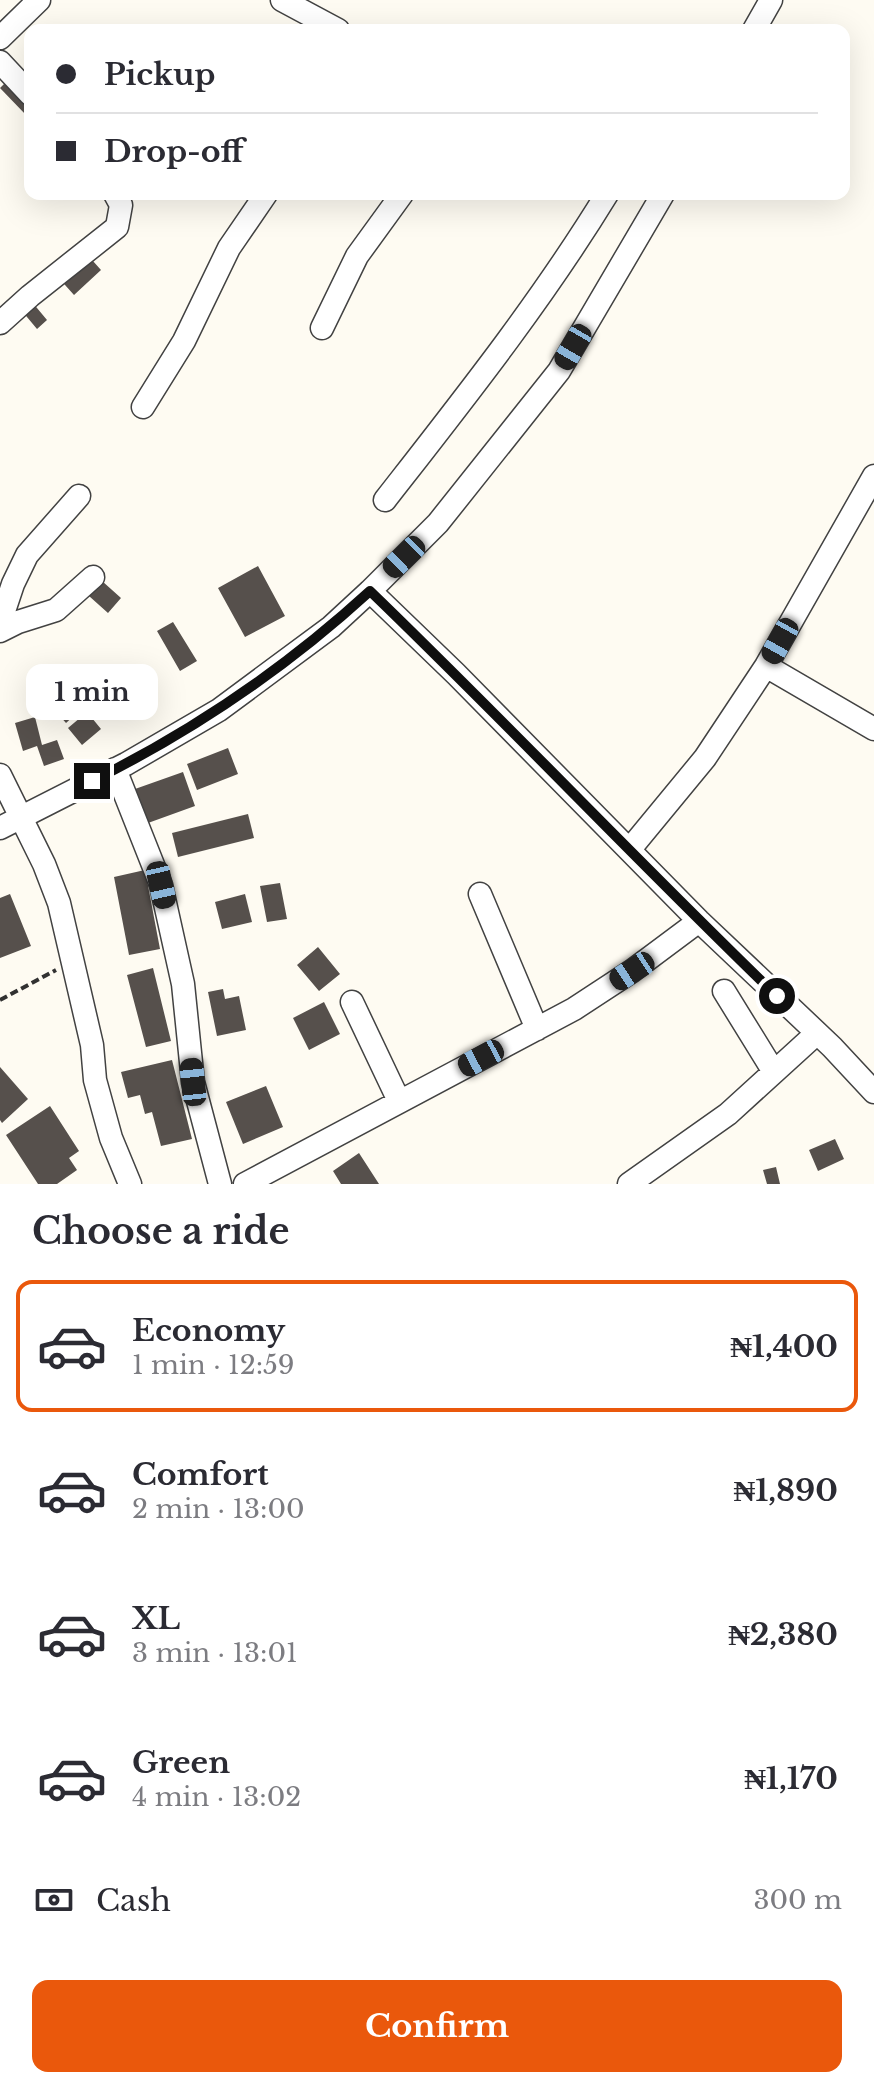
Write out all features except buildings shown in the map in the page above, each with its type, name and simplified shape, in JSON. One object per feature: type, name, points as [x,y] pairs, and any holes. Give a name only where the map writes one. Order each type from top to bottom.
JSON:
[{"type":"street","points":[[0,38],[39,0]]},
{"type":"street","points":[[282,0],[327,24]]},
{"type":"street","points":[[757,24],[771,0]]},
{"type":"street","points":[[0,62],[24,88]]},
{"type":"street","points":[[0,323],[117,227],[121,205],[118,200]]},
{"type":"street","points":[[143,407],[184,341],[229,248],[262,200]]},
{"type":"street","points":[[322,328],[357,256],[398,200]]},
{"type":"street","points":[[385,500],[492,363],[575,247],[603,200]]},
{"type":"street","points":[[0,828],[115,769],[219,710],[331,627],[370,591],[438,523],[559,371],[651,200]]},
{"type":"street","points":[[630,849],[705,758],[766,666],[874,476]]},
{"type":"street","points":[[0,623],[27,555],[79,496]]},
{"type":"street","points":[[0,631],[56,610],[93,577]]},
{"type":"street","points":[[370,591],[874,1092]]},
{"type":"street","points":[[766,666],[874,729]]},
{"type":"street","points":[[115,769],[161,885],[183,984],[193,1082],[220,1184]]},
{"type":"street","points":[[0,775],[22,816],[59,903],[92,1045],[95,1080],[111,1138],[130,1184]]},
{"type":"street","points":[[480,894],[537,1029]]},
{"type":"street","points":[[245,1184],[574,1009],[699,921]]},
{"type":"street","points":[[724,991],[774,1072]]},
{"type":"street","points":[[352,1002],[399,1101]]},
{"type":"street","points":[[629,1184],[728,1114],[817,1033]]},
{"type":"path","points":[[0,1000],[72,961]]},
{"type":"route","points":[[92,781],[219,710],[331,627],[370,591],[777,996]]}]
